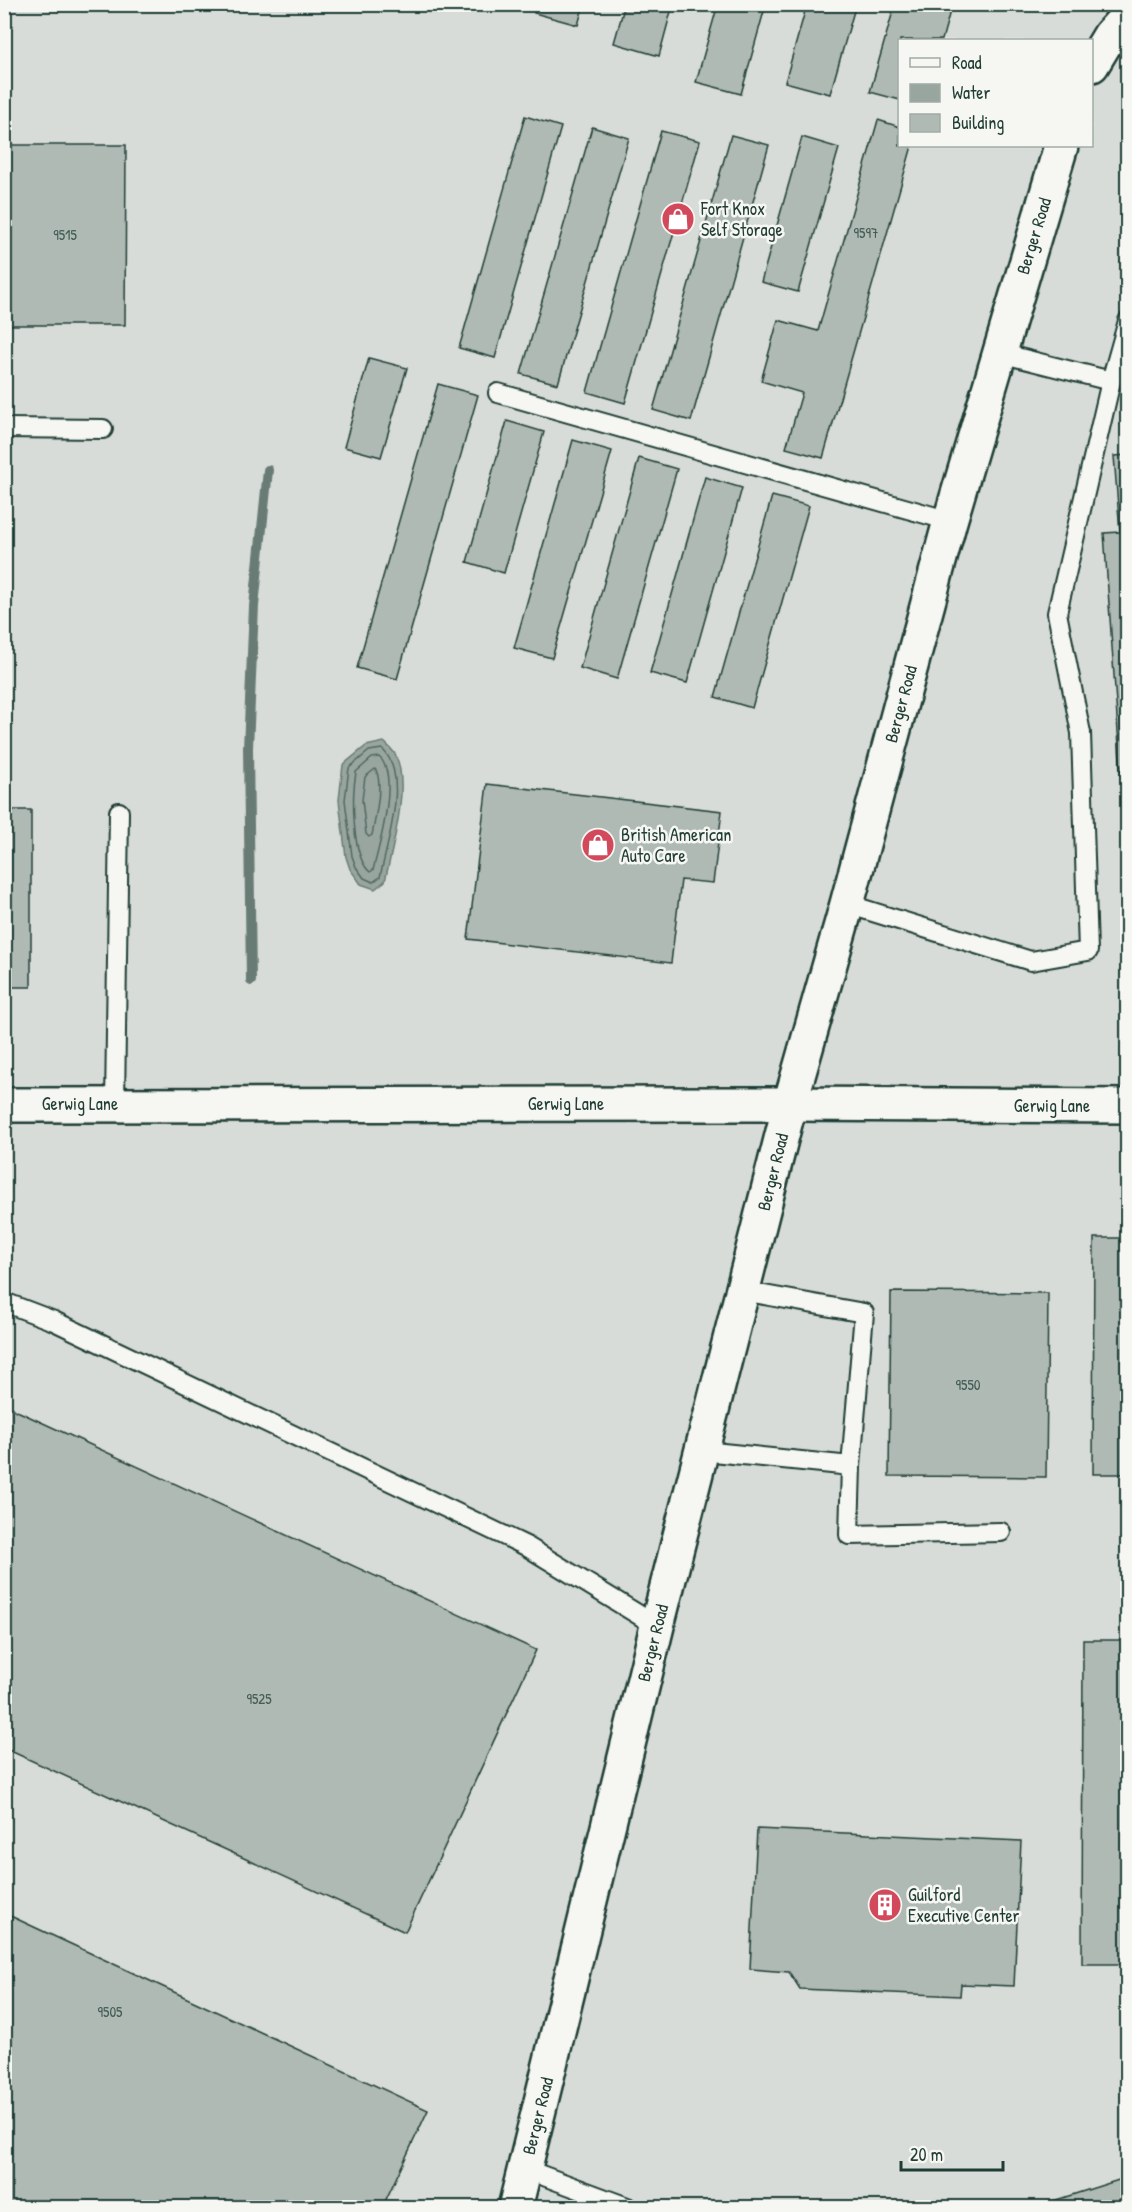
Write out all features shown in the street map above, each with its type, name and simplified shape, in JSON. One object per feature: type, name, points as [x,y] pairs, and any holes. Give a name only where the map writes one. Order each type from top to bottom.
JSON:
[{"type":"street","points":[[1093,63],[1110,35],[1128,15]]},
{"type":"street","name":"Berger Road","points":[[515,2208],[657,1626],[790,1104],[847,904],[950,520],[1061,147]]},
{"type":"street","name":"Gerwig Lane","points":[[4,1105],[1128,1106]]},
{"type":"lane","points":[[847,904],[1031,961],[1088,951],[1081,733],[1057,613],[1111,381],[1128,321]]},
{"type":"lane","points":[[1000,353],[1111,381]]},
{"type":"lane","points":[[498,393],[950,520]]},
{"type":"lane","points":[[4,428],[103,429]]},
{"type":"lane","points":[[115,1104],[119,812]]},
{"type":"lane","points":[[742,1291],[864,1313],[850,1466],[849,1535],[1001,1532]]},
{"type":"lane","points":[[4,1302],[54,1321],[526,1546],[657,1626]]},
{"type":"lane","points":[[703,1451],[850,1466]]},
{"type":"lane","points":[[525,2169],[630,2208]]},
{"type":"shaded area","points":[[5,5],[1127,5],[1127,2207],[5,2208]]},
{"type":"water","points":[[384,742],[395,754],[400,769],[401,800],[385,881],[375,889],[361,884],[350,869],[346,857],[339,800],[343,765],[366,746]]},
{"type":"building","points":[[536,4],[584,4],[578,25],[534,13]]},
{"type":"building","points":[[625,4],[673,4],[659,56],[614,43]]},
{"type":"building","points":[[718,4],[766,4],[741,94],[696,82]]},
{"type":"building","points":[[807,4],[856,4],[830,94],[785,82]]},
{"type":"building","points":[[895,4],[952,4],[942,39],[898,39],[898,99],[870,92]]},
{"type":"building","points":[[525,116],[561,127],[495,358],[459,348]]},
{"type":"building","points":[[878,120],[898,126],[898,147],[912,147],[823,458],[786,448],[802,393],[761,381],[778,320],[818,331]]},
{"type":"building","points":[[592,127],[629,138],[558,384],[521,374]]},
{"type":"building","points":[[661,131],[700,141],[625,403],[587,392]]},
{"type":"building","points":[[731,135],[769,145],[691,421],[653,410]]},
{"type":"building","points":[[802,137],[839,148],[798,292],[761,282]]},
{"type":"building","points":[[4,145],[126,145],[125,325],[4,325]]},
{"type":"building","points":[[369,358],[407,368],[381,457],[344,447]]},
{"type":"building","points":[[438,384],[478,395],[397,679],[357,668]]},
{"type":"building","points":[[507,421],[544,432],[504,573],[467,562]]},
{"type":"building","points":[[573,440],[612,451],[552,658],[514,648]]},
{"type":"building","points":[[1128,455],[1128,874],[1104,533],[1120,532],[1114,456]]},
{"type":"building","points":[[639,458],[677,469],[617,679],[580,668]]},
{"type":"building","points":[[705,477],[742,488],[687,683],[650,673]]},
{"type":"building","points":[[772,496],[809,506],[752,708],[715,697]]},
{"type":"building","name":"British American Auto Care","points":[[487,784],[722,811],[713,883],[681,880],[671,963],[468,939]]},
{"type":"building","points":[[4,810],[31,810],[31,987],[4,987]]},
{"type":"building","points":[[1094,1238],[1128,1238],[1128,1474],[1093,1474]]},
{"type":"building","points":[[891,1292],[1048,1293],[1046,1477],[889,1476]]},
{"type":"building","points":[[4,1405],[536,1650],[405,1932],[4,1748]]},
{"type":"building","points":[[1083,1640],[1128,1640],[1128,1964],[1082,1964]]},
{"type":"building","name":"Guilford Executive Center","points":[[757,1829],[1021,1841],[1014,1986],[961,1984],[960,1996],[800,1989],[789,1972],[750,1969]]},
{"type":"building","points":[[4,1913],[428,2110],[382,2208],[4,2208]]},
{"type":"building","points":[[1128,2177],[1128,2208],[1031,2208]]},
{"type":"waterway","points":[[251,981],[248,748],[254,606],[268,470]]},
{"type":"place","name":"Fort Knox Self Storage","points":[[678,219]]},
{"type":"place","name":"British American Auto Care","points":[[598,845]]},
{"type":"place","name":"Guilford Executive Center","points":[[885,1905]]}]
